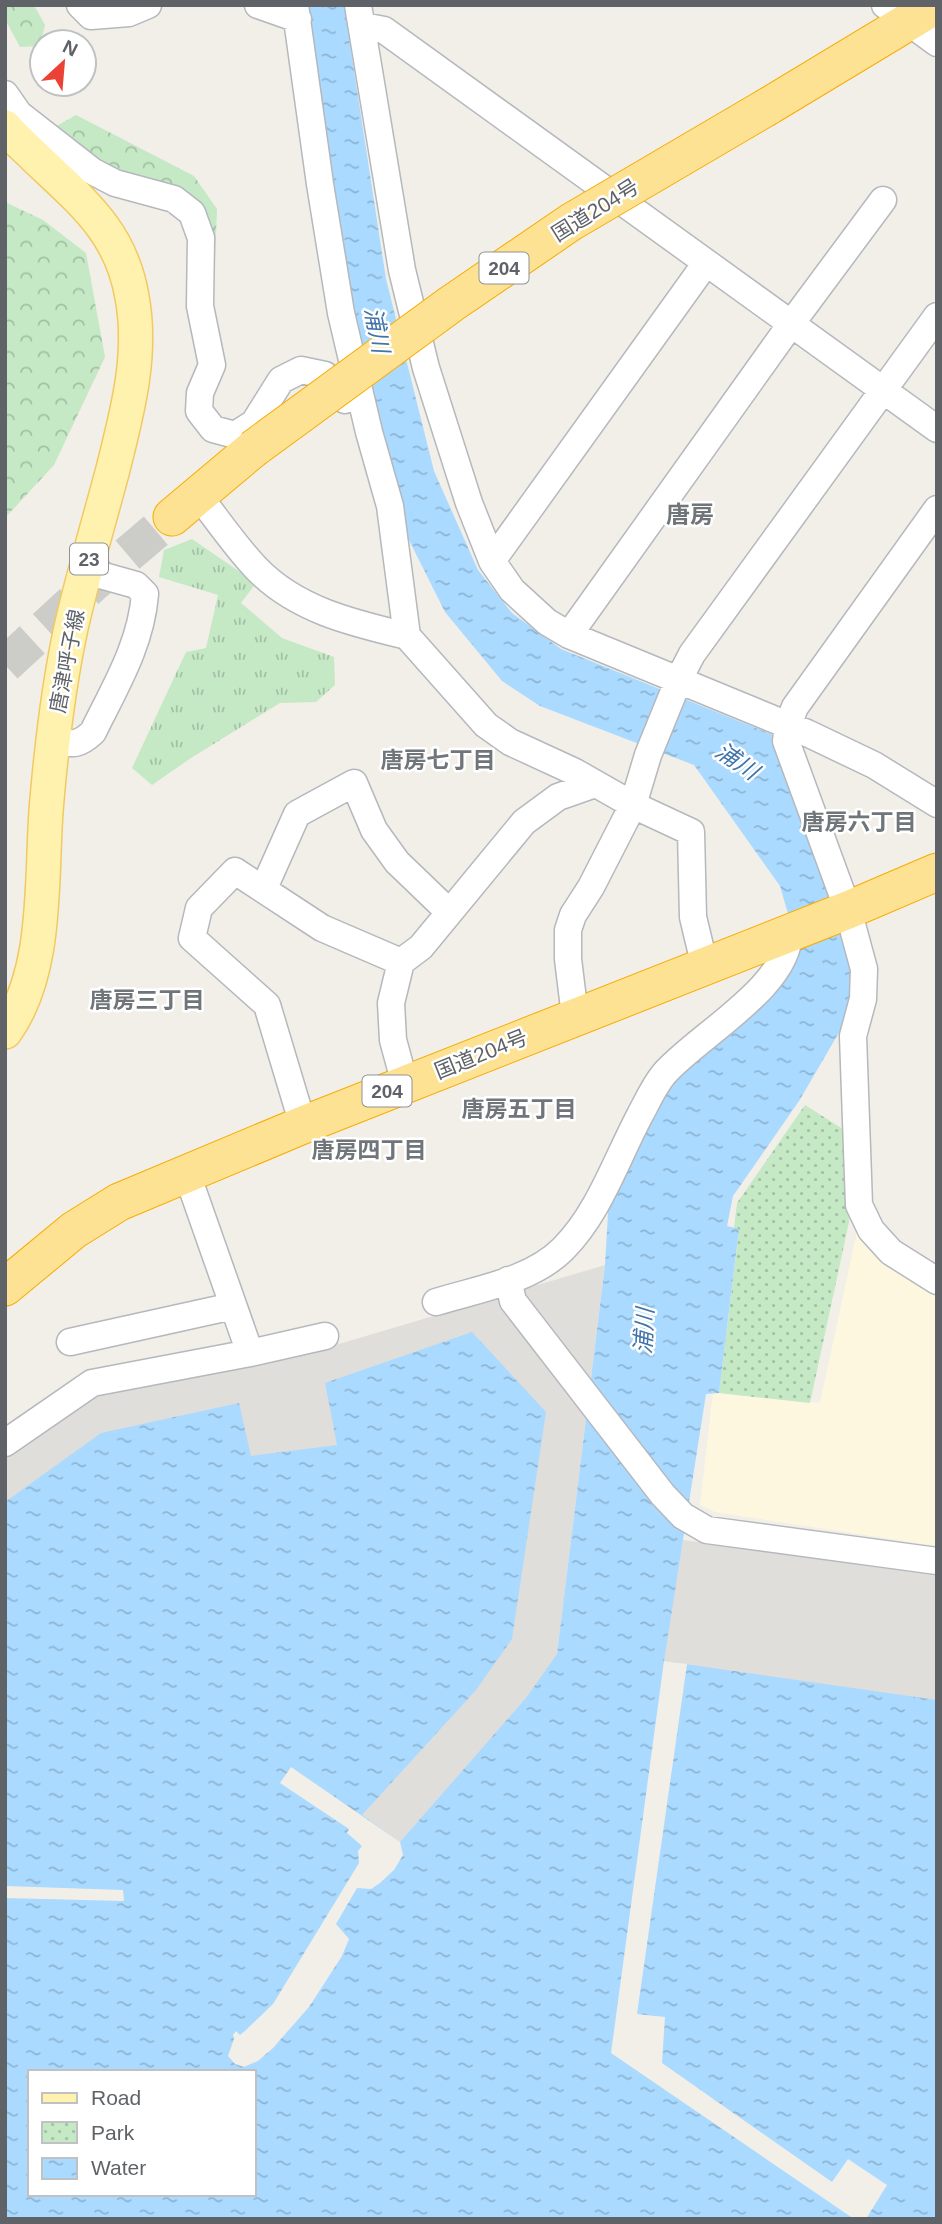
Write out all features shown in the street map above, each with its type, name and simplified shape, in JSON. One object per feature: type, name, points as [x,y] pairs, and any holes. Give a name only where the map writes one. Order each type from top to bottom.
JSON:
[{"type":"highway","name":"国道204号","points":[[185,506],[253,449],[451,304],[560,230],[767,107],[909,11]]},
{"type":"highway","name":"国道204号","points":[[5,1287],[93,1216],[119,1202],[303,1125],[848,910],[937,872]]},
{"type":"main road","name":"唐津呼子線","points":[[5,127],[81,201],[104,226],[114,242],[125,268],[133,299],[136,361],[125,422],[71,629],[51,740],[38,940],[30,985],[5,1032]]},
{"type":"street","points":[[80,5],[91,16],[129,13],[148,5]]},
{"type":"street","points":[[258,5],[297,12],[320,184],[341,313],[369,432],[390,506],[407,636],[486,725],[510,742],[691,832],[693,917],[705,967]]},
{"type":"street","points":[[909,11],[937,43]]},
{"type":"street","points":[[360,16],[384,30],[937,429]]},
{"type":"street","points":[[360,16],[402,270],[420,344],[468,503],[492,561],[512,590],[547,622],[569,635],[788,725],[874,765],[937,804]]},
{"type":"street","points":[[5,94],[19,114],[92,172],[115,183],[174,199],[192,213],[201,238],[200,306],[212,365],[200,393],[199,411],[213,429],[235,435],[254,423],[281,380],[301,370],[325,375],[369,432]]},
{"type":"street","points":[[569,635],[883,200]]},
{"type":"street","points":[[492,561],[706,263]]},
{"type":"street","points":[[575,1016],[568,959],[568,930],[573,915],[633,805],[648,755],[679,679],[692,654],[937,316]]},
{"type":"street","points":[[185,506],[286,593],[340,619],[407,636]]},
{"type":"street","points":[[937,509],[795,707],[788,725],[786,741],[848,910],[864,969],[863,999],[853,1036],[859,1205],[871,1230],[891,1252],[937,1281]]},
{"type":"street","points":[[51,740],[71,744],[82,742],[93,732],[135,646],[143,619],[145,594],[136,585],[86,571]]},
{"type":"street","points":[[264,888],[298,814],[354,783],[374,830],[397,862],[449,912]]},
{"type":"street","points":[[405,1084],[393,1040],[391,1003],[401,962],[421,947],[524,822],[558,797],[595,784]]},
{"type":"street","points":[[303,1125],[267,1005],[192,938],[199,908],[235,871],[322,928],[401,962]]},
{"type":"street","points":[[436,1302],[541,1268],[563,1249],[588,1218],[664,1074],[762,988],[789,945],[789,933]]},
{"type":"street","points":[[187,1174],[250,1353]]},
{"type":"street","points":[[508,1280],[513,1301],[663,1495],[683,1516],[707,1531],[937,1561]]},
{"type":"street","points":[[70,1342],[233,1306]]},
{"type":"street","points":[[5,1443],[92,1383],[325,1336]]},
{"type":"shaded area","points":[[858,1227],[937,1289],[937,1546],[715,1512],[700,1505],[713,1393],[820,1403]]},
{"type":"shaded area","points":[[605,1265],[557,1654],[663,1661],[683,1540],[937,1574],[937,2219],[5,1898],[5,1431],[32,1411],[329,1325],[339,1344]]},
{"type":"green space","points":[[5,5],[34,5],[45,25],[44,28],[28,28],[28,47],[20,47],[5,19]]},
{"type":"green space","points":[[76,115],[194,176],[217,209],[215,259],[197,252],[183,214],[95,162],[55,127]]},
{"type":"green space","points":[[5,202],[43,220],[86,253],[105,357],[54,465],[5,518]]},
{"type":"green space","points":[[192,539],[256,583],[241,603],[282,638],[334,657],[335,685],[316,702],[280,703],[152,785],[132,768],[186,652],[206,648],[218,595],[159,577],[164,550]]},
{"type":"green space","points":[[805,1105],[846,1131],[849,1222],[810,1403],[719,1393],[739,1230],[734,1228],[737,1203]]},
{"type":"water","name":"浦川","points":[[303,5],[344,5],[386,279],[434,471],[478,570],[512,613],[561,649],[778,737],[834,892],[858,1000],[799,1101],[733,1196],[727,1226],[739,1229],[719,1393],[706,1394],[664,1661],[937,1700],[937,2219],[5,2219],[5,1502],[101,1433],[239,1403],[251,1456],[337,1445],[325,1383],[472,1332],[546,1412],[512,1639],[476,1690],[362,1815],[400,1842],[526,1698],[557,1654],[605,1265],[609,1196],[665,1077],[762,992],[791,924],[780,886],[694,765],[540,706],[502,681],[445,612],[398,518],[364,404]]},
{"type":"pier","points":[[664,1661],[687,1664],[637,2014],[665,2017],[662,2063],[832,2182],[848,2159],[887,2185],[866,2219],[854,2219],[611,2053]]},
{"type":"pier","points":[[291,1767],[400,1842],[403,1855],[394,1870],[380,1883],[371,1889],[357,1888],[336,1924],[349,1939],[342,1956],[309,2007],[273,2048],[258,2061],[244,2067],[235,2064],[228,2056],[233,2035],[236,2031],[240,2035],[273,2004],[359,1863],[358,1851],[362,1846],[347,1833],[349,1829],[280,1783]]},
{"type":"pier","points":[[5,1886],[123,1890],[124,1901],[5,1898]]},
{"type":"tunnel","points":[[5,665],[95,582],[172,517]]},
{"type":"district","name":"唐房","points":[[690,514]]},
{"type":"district","name":"唐房七丁目","points":[[438,760]]},
{"type":"district","name":"唐房六丁目","points":[[859,822]]},
{"type":"district","name":"唐房三丁目","points":[[147,1000]]},
{"type":"district","name":"唐房五丁目","points":[[519,1109]]},
{"type":"district","name":"唐房四丁目","points":[[369,1150]]}]
